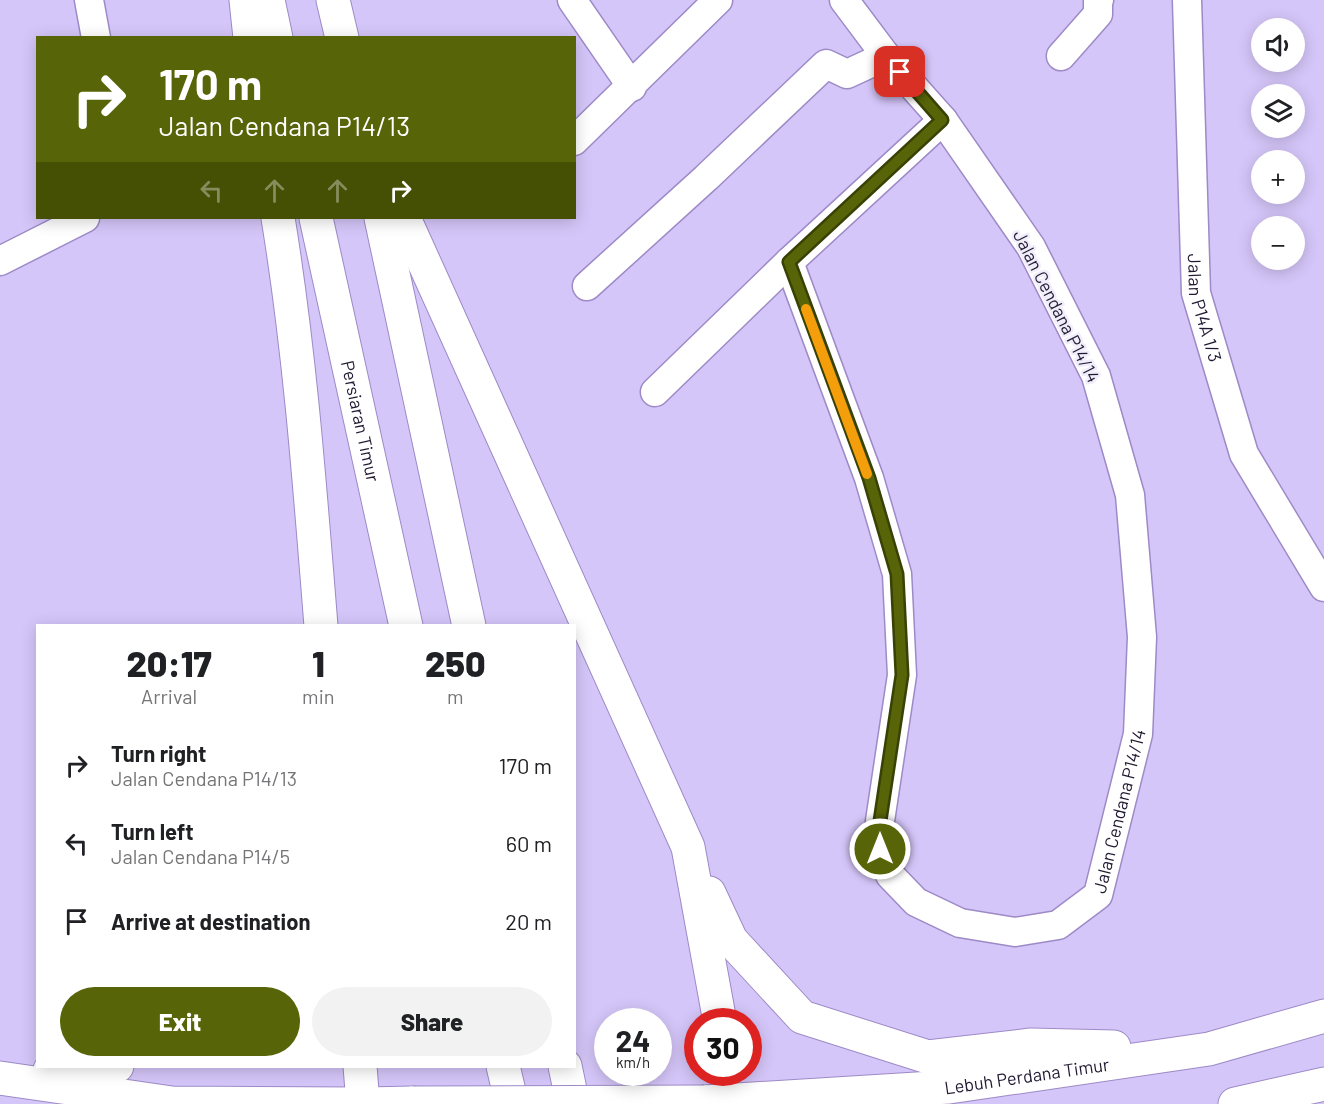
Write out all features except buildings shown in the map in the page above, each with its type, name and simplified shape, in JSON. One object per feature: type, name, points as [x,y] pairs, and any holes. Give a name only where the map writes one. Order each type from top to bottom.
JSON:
[{"type":"main road","points":[[246,0],[250,36]]},
{"type":"main road","points":[[268,0],[276,36]]},
{"type":"main road","points":[[333,0],[342,36]]},
{"type":"main road","points":[[278,219],[289,284],[321,624]]},
{"type":"main road","name":"Persiaran Timur","points":[[316,219],[406,624]]},
{"type":"main road","points":[[381,219],[469,624]]},
{"type":"main road","points":[[404,219],[731,940],[802,1017],[928,1058],[1031,1045],[1209,1049]]},
{"type":"main road","points":[[309,624],[311,500]]},
{"type":"main road","points":[[688,847],[717,1008]]},
{"type":"main road","name":"Lebuh Perdana Timur","points":[[364,1104],[949,1087],[1209,1049],[1324,1016]]},
{"type":"main road","points":[[0,1072],[78,1068]]},
{"type":"main road","points":[[360,1068],[364,1104]]},
{"type":"main road","points":[[503,1068],[512,1104]]},
{"type":"main road","points":[[565,1068],[573,1104]]},
{"type":"main road","points":[[0,1078],[172,1103],[355,1104]]},
{"type":"main road","points":[[1235,1104],[1324,1084]]},
{"type":"street","points":[[89,0],[96,36]]},
{"type":"street","points":[[572,0],[632,87]]},
{"type":"street","name":"Jalan Cendana P14/14","points":[[789,262],[869,478],[897,574],[902,675],[880,821],[880,849],[890,875],[916,903],[960,923],[1015,932],[1058,925],[1098,895],[1138,734],[1142,637],[1130,495],[1096,376],[1031,247],[942,120],[885,56],[844,0]]},
{"type":"street","points":[[1061,56],[1098,14],[1100,0]]},
{"type":"street","name":"Jalan P14A 1/3","points":[[1187,0],[1196,293],[1244,454],[1324,587]]},
{"type":"street","points":[[576,139],[632,87],[712,2]]},
{"type":"street","points":[[587,286],[706,178],[826,64],[847,74],[885,56]]},
{"type":"street","points":[[655,392],[789,262],[942,120]]},
{"type":"street","points":[[0,261],[83,219]]},
{"type":"slow traffic","points":[[806,309],[867,474]]},
{"type":"route","points":[[880,849],[880,821],[902,675],[897,574],[869,478],[789,262],[942,120],[900,72]]}]
